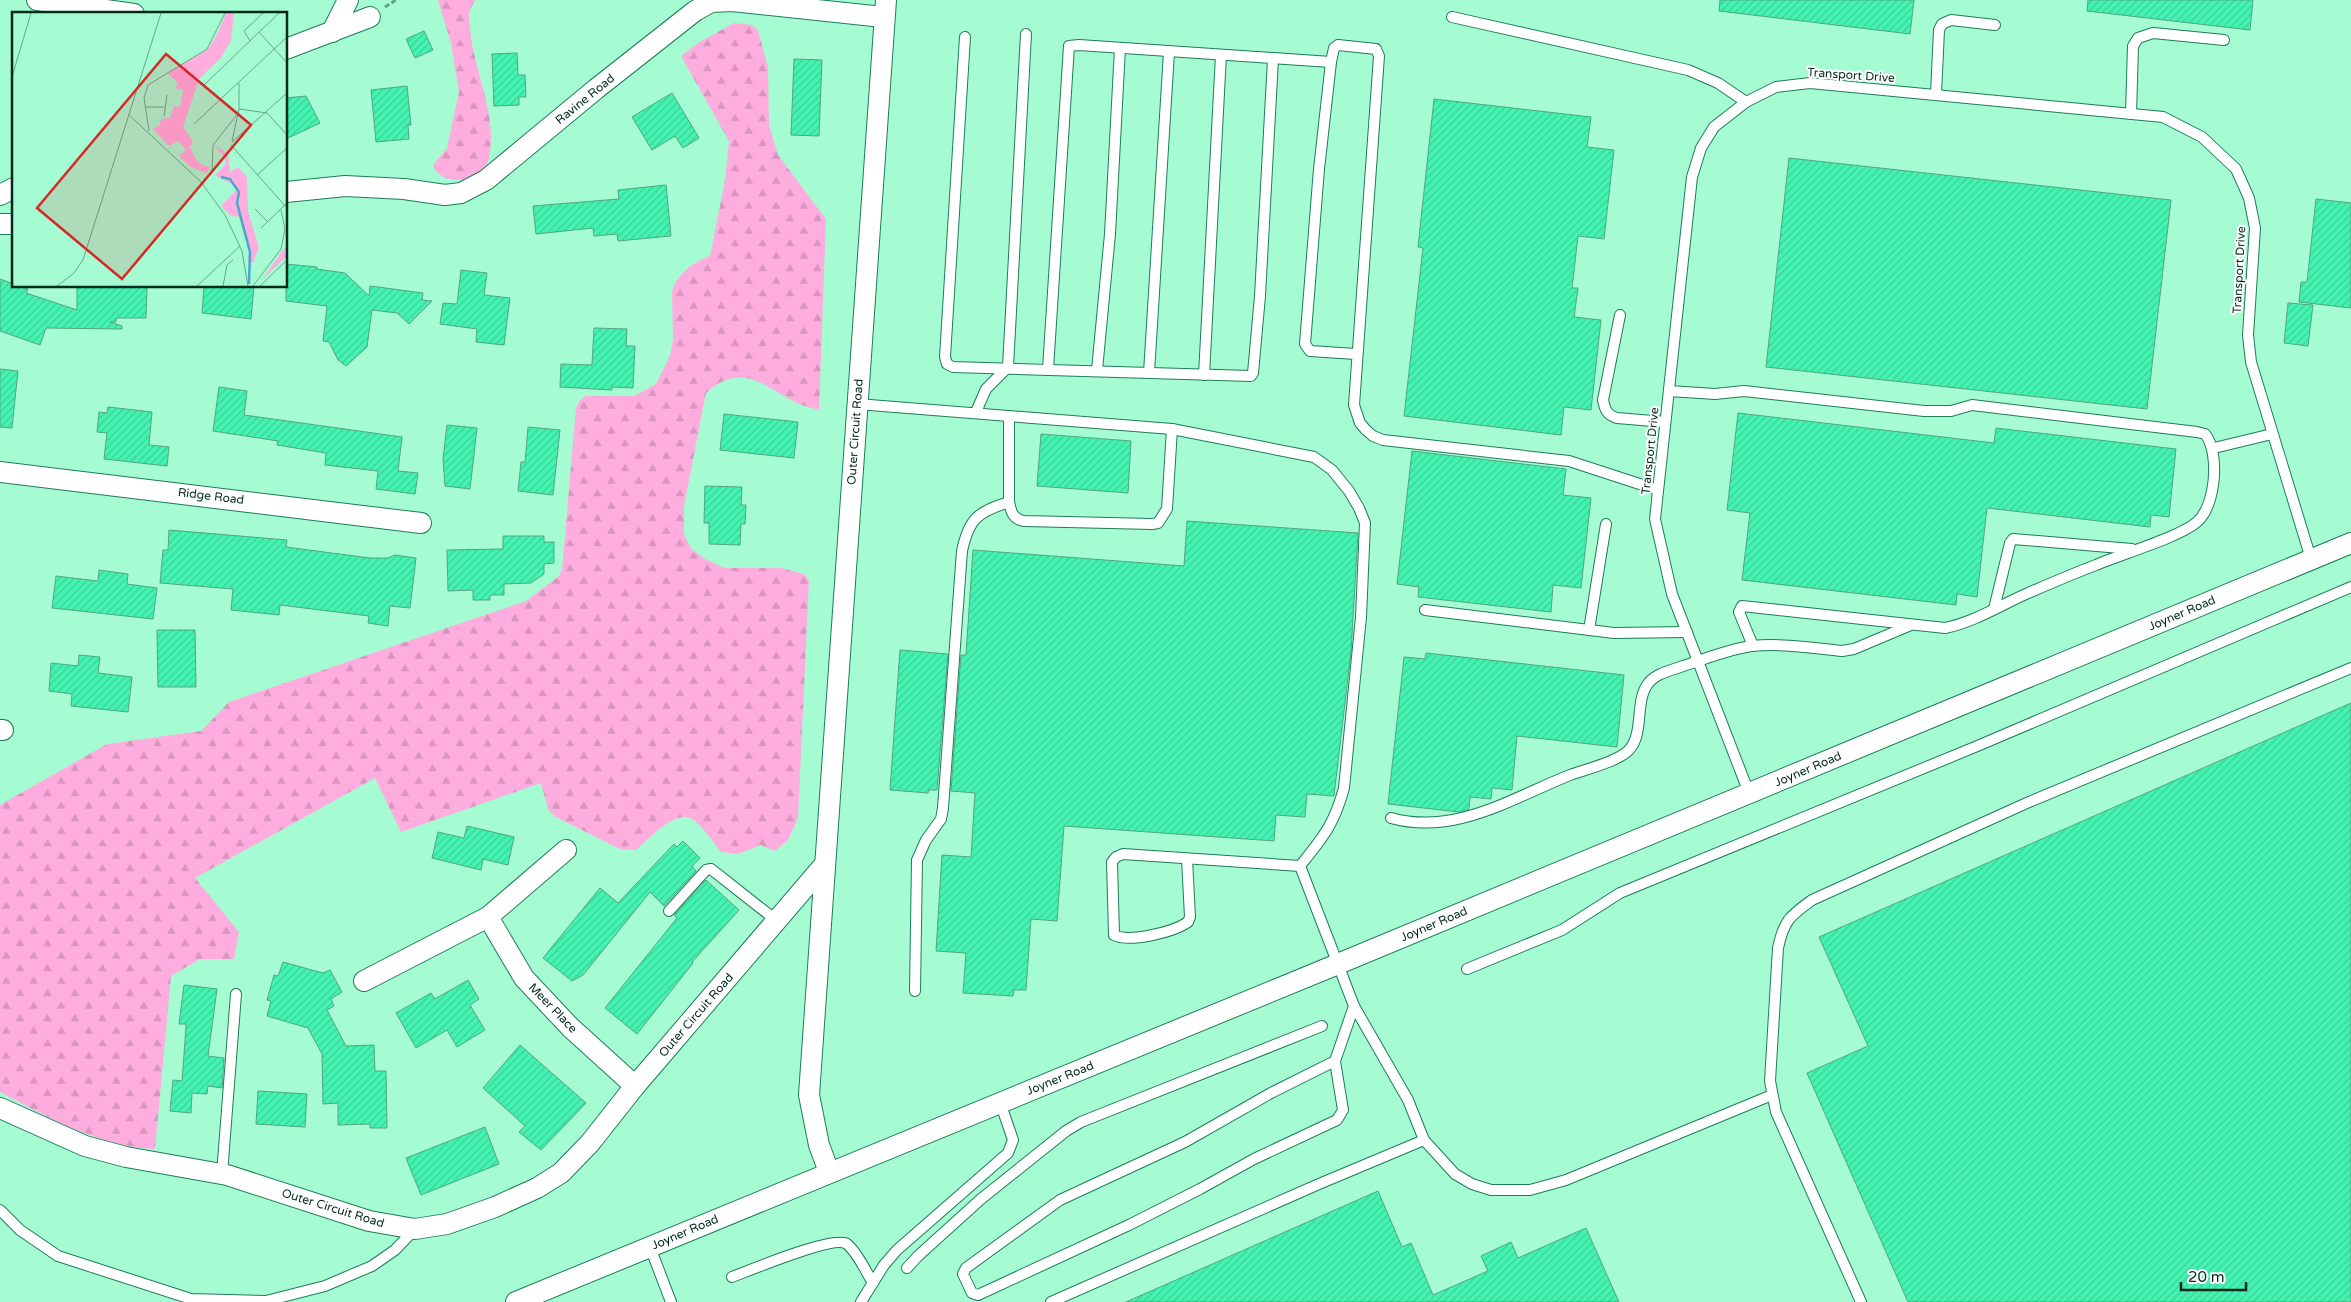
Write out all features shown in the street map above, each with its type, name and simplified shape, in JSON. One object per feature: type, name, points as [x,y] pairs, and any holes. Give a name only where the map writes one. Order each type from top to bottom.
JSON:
[{"type":"street","points":[[37,0],[120,12]]},
{"type":"street","points":[[332,32],[348,0]]},
{"type":"street","name":"Ravine Road","points":[[288,192],[345,186],[404,189],[445,195],[461,193],[486,180],[596,88],[695,11],[711,2],[732,1],[885,8]]},
{"type":"street","name":"Outer Circuit Road","points":[[829,1172],[819,1145],[809,1095],[885,8]]},
{"type":"street","points":[[288,48],[370,17]]},
{"type":"street","points":[[0,195],[12,189]]},
{"type":"street","name":"Ridge Road","points":[[0,472],[422,523]]},
{"type":"street","name":"Joyner Road","points":[[516,1302],[1338,964],[2351,543]]},
{"type":"street","points":[[364,981],[488,917],[566,850]]},
{"type":"street","name":"Outer Circuit Road","points":[[0,1108],[86,1146],[126,1157],[222,1174],[369,1221],[415,1230],[447,1224],[495,1207],[537,1188],[561,1173],[590,1143],[635,1086],[825,864]]},
{"type":"street","name":"Meer Place","points":[[488,917],[524,978],[570,1027],[635,1086]]},
{"type":"lane","points":[[1452,17],[1688,70],[1718,83],[1746,102]]},
{"type":"lane","points":[[1936,94],[1939,30],[1942,24],[1951,20],[1995,25]]},
{"type":"lane","points":[[2131,114],[2133,46],[2138,38],[2153,33],[2224,40]]},
{"type":"lane","points":[[976,412],[986,389],[1008,367],[1026,34]]},
{"type":"lane","points":[[965,37],[946,360],[947,364],[953,367],[1097,370],[1248,377],[1253,373],[1260,296],[1273,58]]},
{"type":"lane","points":[[1048,369],[1067,49],[1072,45],[1331,62]]},
{"type":"lane","points":[[1356,354],[1310,351],[1305,344],[1319,168],[1331,62],[1336,45],[1376,49],[1379,52],[1356,354],[1354,405],[1360,423],[1373,436],[1383,440],[1569,461],[1658,490]]},
{"type":"lane","points":[[1097,370],[1110,234],[1120,48]]},
{"type":"lane","points":[[1149,373],[1169,52]]},
{"type":"lane","points":[[1204,375],[1221,55]]},
{"type":"lane","name":"Transport Drive","points":[[1749,793],[1672,594],[1655,518],[1692,177],[1701,148],[1714,127],[1746,102],[1776,87],[1810,83],[2163,117],[2202,137],[2236,169],[2249,198],[2255,228],[2248,335],[2251,362],[2311,559]]},
{"type":"lane","points":[[1620,315],[1603,400],[1605,408],[1611,417],[1665,422]]},
{"type":"lane","points":[[1669,391],[1715,394],[1744,391],[1924,411],[1951,411],[1972,405],[2197,432],[2205,434],[2214,448],[2214,481],[2209,498],[2198,522],[2171,536],[1951,627],[1912,625],[1742,606],[1739,612],[1753,646]]},
{"type":"lane","points":[[857,404],[976,412],[1009,418],[1172,429],[1314,457],[1332,470],[1349,491],[1359,508],[1364,523],[1361,618],[1344,788],[1337,814],[1329,829],[1300,866]]},
{"type":"lane","points":[[1009,418],[1009,502],[1011,512],[1015,517],[1024,521],[1158,523],[1167,509],[1172,429]]},
{"type":"lane","points":[[2214,448],[2272,434]]},
{"type":"lane","points":[[915,991],[917,860],[926,840],[941,820],[943,808],[962,551],[966,534],[978,515],[988,509],[1009,502]]},
{"type":"lane","points":[[1589,630],[1606,524]]},
{"type":"lane","points":[[1994,609],[2010,544],[2013,539],[2136,549]]},
{"type":"lane","points":[[1467,969],[1562,930],[1620,893],[1975,747],[2351,587]]},
{"type":"lane","points":[[1425,610],[1589,630],[1640,634],[1687,632]]},
{"type":"lane","points":[[1391,818],[1429,824],[1451,820],[1506,804],[1558,780],[1620,756],[1630,749],[1646,686],[1657,675],[1698,661],[1753,646],[1842,651],[1854,649],[1912,625]]},
{"type":"lane","points":[[1861,1302],[1776,1112],[1772,1095],[1770,1081],[1781,933],[1789,918],[1812,900],[2029,802],[2351,668]]},
{"type":"lane","points":[[1187,859],[1190,917],[1188,922],[1155,934],[1133,938],[1114,935],[1112,862],[1116,857],[1123,854],[1300,866]]},
{"type":"lane","points":[[1300,866],[1354,1006],[1408,1100],[1424,1140],[1454,1174],[1472,1184],[1491,1190],[1530,1190],[1566,1180],[1644,1150],[1772,1095]]},
{"type":"lane","points":[[669,912],[706,870],[711,869],[777,920]]},
{"type":"lane","points":[[222,1174],[236,994]]},
{"type":"lane","points":[[1335,1061],[1271,1093],[1185,1142],[1060,1200],[966,1268],[963,1274],[972,1293],[978,1295],[1129,1224],[1200,1189],[1254,1159],[1337,1120],[1343,1110],[1335,1061],[1354,1006]]},
{"type":"lane","points":[[907,1268],[981,1199],[1066,1131],[1090,1119],[1322,1026]]},
{"type":"lane","points":[[860,1302],[884,1265],[897,1250],[1008,1153],[1013,1140],[1000,1102]]},
{"type":"lane","points":[[1051,1302],[1424,1140]]},
{"type":"lane","points":[[0,1210],[20,1230],[58,1256],[191,1299],[266,1301],[325,1286],[372,1266],[395,1250],[415,1230]]},
{"type":"lane","points":[[732,1277],[807,1250],[840,1241],[852,1249],[873,1283]]},
{"type":"lane","points":[[650,1247],[671,1302]]},
{"type":"green space","points":[[438,0],[475,0],[469,12],[470,29],[472,45],[488,110],[491,142],[486,166],[480,173],[463,180],[453,180],[445,177],[438,173],[433,165],[447,148],[459,92],[451,43]]},
{"type":"green space","points":[[734,23],[752,25],[758,30],[768,68],[769,125],[778,155],[826,219],[819,410],[797,403],[763,384],[742,378],[731,379],[719,384],[706,393],[684,506],[684,534],[691,548],[703,558],[725,568],[781,568],[804,574],[809,580],[798,818],[788,840],[775,851],[761,845],[738,854],[721,852],[700,826],[692,819],[685,817],[678,818],[662,827],[636,850],[620,849],[554,816],[548,809],[541,783],[401,832],[375,778],[195,878],[239,932],[234,959],[200,959],[171,976],[155,1149],[134,1147],[94,1137],[56,1121],[0,1092],[0,805],[107,744],[201,731],[229,702],[526,601],[558,577],[562,570],[576,408],[580,400],[586,396],[634,396],[656,384],[670,356],[673,340],[672,291],[682,273],[697,262],[710,256],[725,180],[729,141],[681,56],[698,43]]},
{"type":"building","points":[[1720,0],[1914,0],[1910,34],[1719,11]]},
{"type":"building","points":[[2088,0],[2253,0],[2250,30],[2087,11]]},
{"type":"building","points":[[424,31],[433,50],[415,58],[406,39]]},
{"type":"building","points":[[517,53],[518,75],[525,75],[526,97],[519,97],[519,105],[494,106],[492,54]]},
{"type":"building","points":[[794,59],[822,60],[819,136],[791,135]]},
{"type":"building","points":[[407,86],[411,125],[408,125],[409,139],[376,142],[371,90]]},
{"type":"building","points":[[672,93],[699,138],[683,148],[675,136],[652,150],[632,117]]},
{"type":"building","points":[[306,96],[320,123],[288,138],[288,98]]},
{"type":"building","points":[[1434,99],[1591,117],[1587,147],[1614,150],[1604,239],[1578,236],[1572,288],[1578,288],[1574,317],[1601,320],[1591,410],[1564,407],[1561,435],[1404,416],[1423,248],[1418,247]]},
{"type":"building","points":[[1789,158],[2171,200],[2147,409],[1766,367]]},
{"type":"building","points":[[666,185],[671,236],[618,241],[617,234],[594,236],[593,228],[536,234],[533,206],[619,199],[618,190]]},
{"type":"building","points":[[2316,199],[2351,203],[2351,308],[2299,302],[2301,282],[2307,282]]},
{"type":"building","points":[[288,264],[317,267],[317,269],[345,273],[369,296],[370,286],[423,293],[422,300],[432,301],[409,324],[397,313],[372,310],[367,347],[346,366],[338,360],[329,342],[323,341],[327,306],[286,301]]},
{"type":"building","points":[[461,270],[487,273],[484,295],[510,298],[504,345],[476,342],[477,329],[440,324],[443,303],[457,304]]},
{"type":"building","points":[[0,279],[12,283],[12,288],[28,289],[26,293],[77,310],[77,288],[147,288],[146,318],[116,318],[116,322],[110,322],[122,326],[122,329],[46,328],[40,345],[0,331]]},
{"type":"building","points":[[204,288],[254,288],[251,319],[202,313]]},
{"type":"building","points":[[2288,303],[2313,305],[2308,346],[2284,343]]},
{"type":"building","points":[[594,328],[627,329],[626,346],[635,346],[633,388],[612,387],[612,390],[560,387],[561,364],[592,365]]},
{"type":"building","points":[[0,369],[18,371],[12,428],[0,427]]},
{"type":"building","points":[[219,387],[247,391],[244,415],[402,437],[398,471],[418,473],[415,494],[376,489],[378,471],[325,465],[326,453],[277,445],[278,441],[213,431]]},
{"type":"building","points":[[108,407],[152,412],[149,445],[169,447],[167,466],[104,459],[107,433],[97,432],[99,412],[107,413]]},
{"type":"building","points":[[1738,413],[1994,443],[1996,428],[2176,449],[2169,517],[2151,515],[2150,527],[1987,508],[1977,597],[1957,594],[1956,605],[1742,580],[1750,513],[1727,510]]},
{"type":"building","points":[[724,414],[798,422],[794,458],[720,450]]},
{"type":"building","points":[[447,425],[477,428],[470,489],[445,486],[443,459]]},
{"type":"building","points":[[528,427],[560,430],[553,495],[518,491],[521,462],[525,462]]},
{"type":"building","points":[[1041,434],[1131,441],[1128,493],[1037,486]]},
{"type":"building","points":[[1412,451],[1566,469],[1563,495],[1591,498],[1581,588],[1553,585],[1551,612],[1418,597],[1419,587],[1397,584]]},
{"type":"building","points":[[705,486],[742,487],[741,505],[746,505],[745,524],[741,524],[740,545],[709,544],[709,523],[704,523]]},
{"type":"building","points":[[1187,521],[1358,533],[1351,652],[1334,796],[1307,794],[1305,817],[1276,815],[1274,841],[1064,826],[1057,921],[1031,919],[1026,990],[1014,990],[1013,996],[963,993],[966,953],[936,951],[942,855],[971,857],[975,793],[951,791],[961,655],[966,655],[973,550],[1184,566]]},
{"type":"building","points":[[169,530],[287,540],[286,547],[370,558],[388,558],[395,555],[416,558],[410,608],[390,606],[388,626],[368,623],[369,616],[280,605],[279,615],[231,610],[233,589],[160,583],[163,550],[168,550]]},
{"type":"building","points":[[503,536],[544,536],[544,542],[554,542],[554,563],[544,564],[544,574],[531,583],[504,584],[504,595],[490,595],[490,600],[473,600],[473,590],[448,591],[447,550],[503,549]]},
{"type":"building","points":[[99,570],[128,574],[127,584],[157,588],[153,619],[52,608],[56,576],[98,581]]},
{"type":"building","points":[[157,630],[195,630],[196,687],[158,687]]},
{"type":"building","points":[[900,650],[948,654],[937,790],[929,790],[928,793],[890,790]]},
{"type":"building","points":[[1426,653],[1624,675],[1617,747],[1517,736],[1512,790],[1492,788],[1491,799],[1470,797],[1469,809],[1459,812],[1388,804],[1404,657],[1425,659]]},
{"type":"building","points":[[79,655],[100,657],[98,673],[132,677],[128,712],[71,706],[72,694],[49,691],[51,663],[78,666]]},
{"type":"building","points":[[2351,703],[2351,1302],[1908,1302],[1807,1073],[1868,1046],[1819,937]]},
{"type":"building","points":[[467,826],[514,837],[508,865],[483,859],[481,870],[432,858],[438,832],[464,838]]},
{"type":"building","points":[[683,841],[700,858],[692,866],[696,871],[664,906],[650,892],[583,975],[572,981],[543,958],[600,888],[618,903],[674,844],[677,847]]},
{"type":"building","points":[[706,880],[739,910],[692,962],[637,1034],[605,1008],[677,918],[674,915]]},
{"type":"building","points":[[283,962],[323,973],[330,970],[342,992],[331,999],[334,1006],[327,1010],[346,1046],[374,1045],[375,1071],[386,1071],[387,1128],[370,1128],[370,1124],[338,1125],[338,1103],[323,1104],[322,1054],[308,1028],[267,1016],[271,1001],[267,1000],[274,975],[278,976]]},
{"type":"building","points":[[468,980],[479,999],[470,1005],[485,1030],[457,1047],[447,1030],[416,1048],[396,1013],[431,993],[435,999]]},
{"type":"building","points":[[184,985],[217,989],[208,1056],[224,1058],[222,1088],[208,1086],[207,1094],[192,1093],[191,1113],[170,1111],[173,1080],[182,1081],[186,1024],[179,1024]]},
{"type":"building","points":[[520,1045],[586,1103],[541,1150],[519,1132],[525,1126],[483,1088]]},
{"type":"building","points":[[258,1091],[307,1094],[305,1127],[256,1124]]},
{"type":"building","points":[[485,1127],[499,1164],[421,1195],[406,1158]]},
{"type":"building","points":[[1378,1191],[1402,1247],[1411,1243],[1433,1295],[1488,1271],[1481,1256],[1511,1242],[1518,1258],[1586,1228],[1619,1302],[1126,1302]]}]
